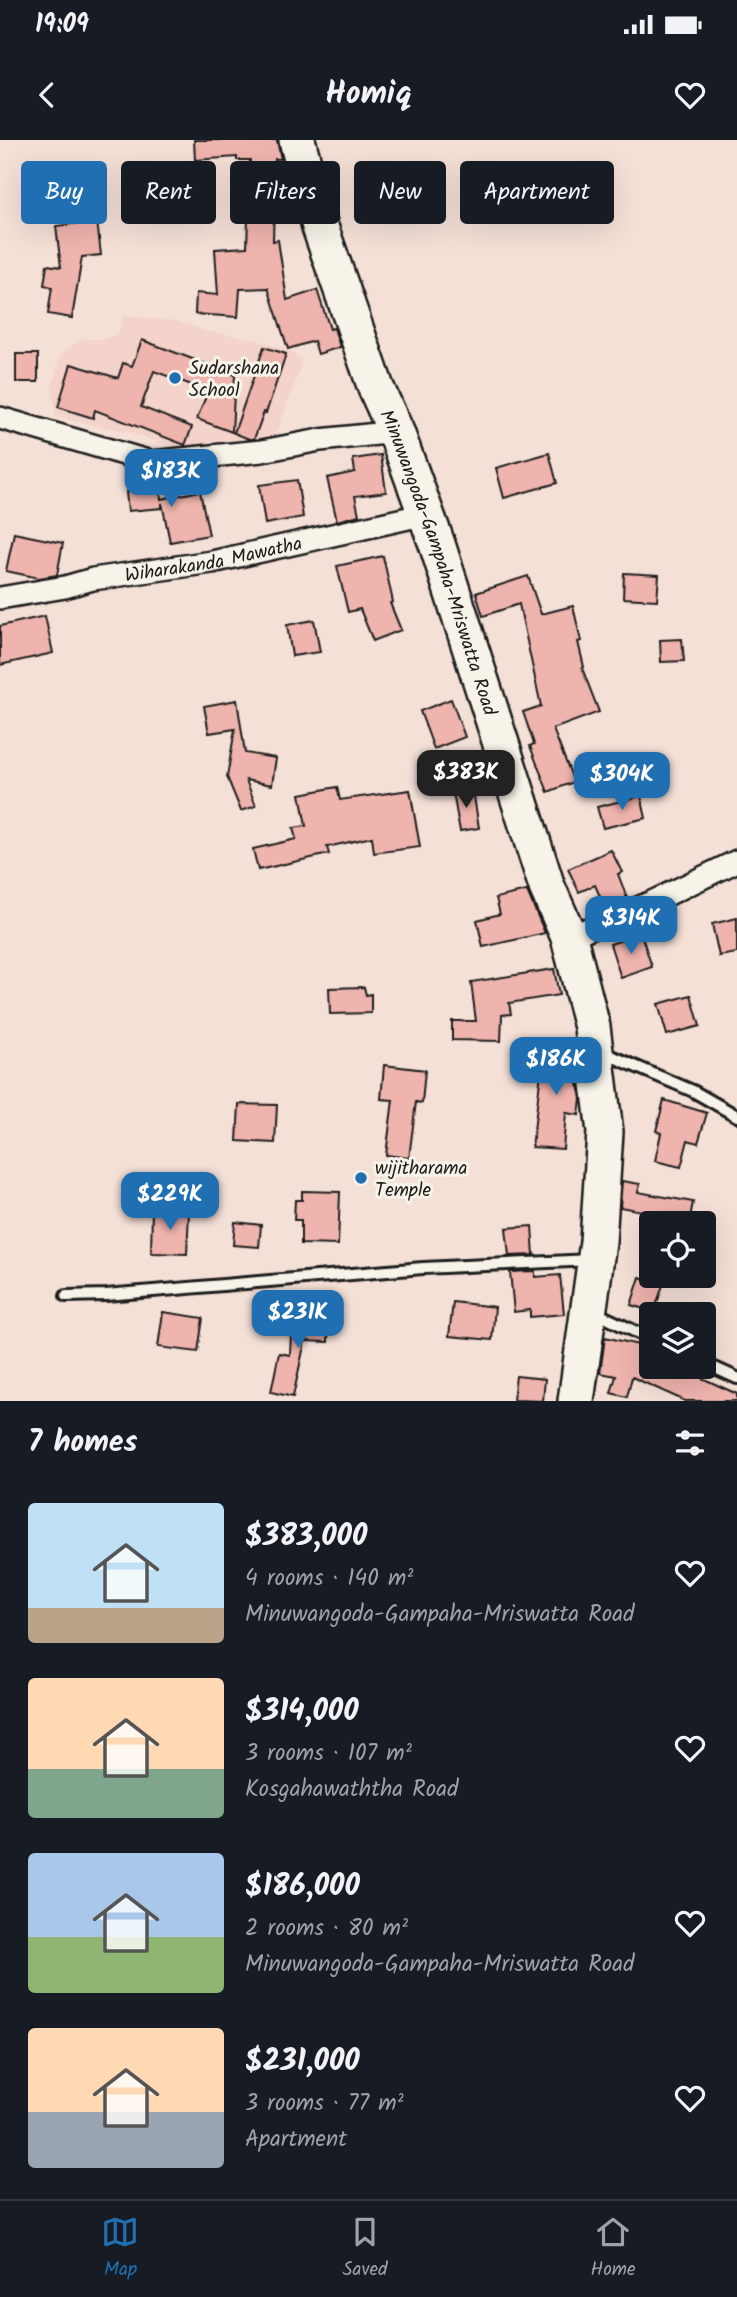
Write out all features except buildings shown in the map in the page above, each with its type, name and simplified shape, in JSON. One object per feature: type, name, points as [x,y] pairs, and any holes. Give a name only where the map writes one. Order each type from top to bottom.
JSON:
[{"type":"main road","name":"Minuwangoda-Gampaha-Mriswatta Road","points":[[297,140],[320,226],[376,388],[396,432],[426,514],[547,887],[569,937],[596,1049],[605,1132],[595,1260],[576,1401]]},
{"type":"street","points":[[0,418],[151,461],[262,451],[320,440],[396,432]]},
{"type":"street","name":"Wiharakanda Mawatha","points":[[0,598],[65,587],[93,579],[212,562],[426,514]]},
{"type":"street","points":[[569,937],[652,902],[737,861]]},
{"type":"lane","points":[[596,1049],[692,1091],[737,1116]]},
{"type":"lane","points":[[66,1296],[423,1268],[595,1260]]},
{"type":"lane","points":[[588,1310],[639,1333]]},
{"type":"lane","points":[[716,1368],[737,1378]]},
{"type":"shaded area","name":"Sudarshana School","points":[[123,316],[177,321],[206,331],[255,339],[292,352],[301,359],[281,422],[271,441],[185,451],[127,432],[56,417],[52,387],[60,356],[80,339],[106,339],[119,332]]},
{"type":"place","name":"Sudarshana School","points":[[175,378]]},
{"type":"place","name":"wijitharama Temple","points":[[361,1178]]}]
